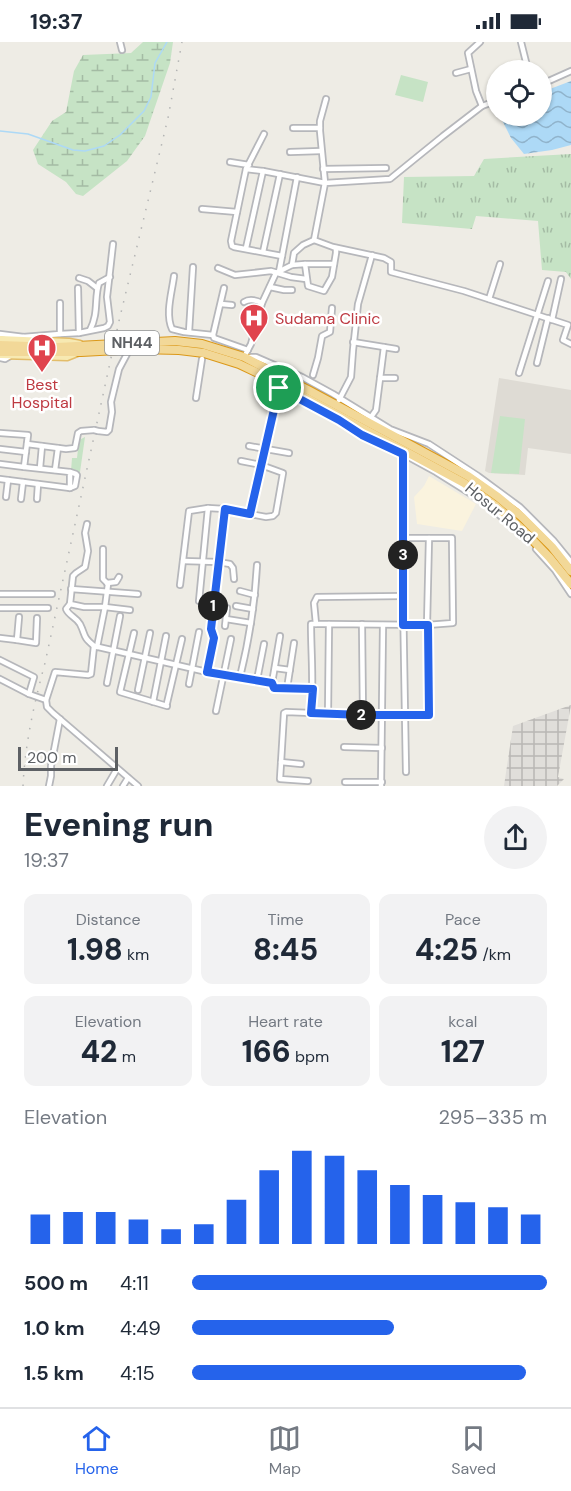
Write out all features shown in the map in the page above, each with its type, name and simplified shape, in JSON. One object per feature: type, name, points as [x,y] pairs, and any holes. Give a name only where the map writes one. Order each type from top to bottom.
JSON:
[{"type":"highway","name":"Hosur Road","points":[[82,349],[182,342],[246,354],[266,367],[338,401],[459,470],[522,517],[571,571]]},
{"type":"highway","name":"NH44","points":[[0,345],[82,349]]},
{"type":"highway","name":"NH44","points":[[0,355],[58,349]]},
{"type":"highway","name":"Hosur Road","points":[[82,349],[179,350],[204,353],[252,370],[464,483],[496,506],[523,530],[571,584]]},
{"type":"main road","points":[[0,337],[30,341],[69,342],[82,349]]},
{"type":"main road","points":[[0,355],[67,357],[82,349]]},
{"type":"street","points":[[120,42],[122,51]]},
{"type":"street","points":[[480,42],[468,53],[476,92],[482,106]]},
{"type":"street","points":[[521,42],[526,60]]},
{"type":"street","points":[[456,73],[471,69]]},
{"type":"street","points":[[552,80],[571,71]]},
{"type":"street","points":[[314,240],[325,183],[320,121],[326,99]]},
{"type":"street","points":[[230,162],[325,183],[390,179],[486,104]]},
{"type":"street","points":[[293,128],[320,128]]},
{"type":"street","points":[[264,134],[247,167],[231,241],[234,247],[282,256]]},
{"type":"street","points":[[290,152],[321,151]]},
{"type":"street","points":[[323,168],[386,168]]},
{"type":"street","points":[[246,249],[263,171]]},
{"type":"street","points":[[263,252],[280,174]]},
{"type":"street","points":[[174,276],[169,315],[172,329],[213,335],[214,338],[246,354],[262,303],[282,256],[297,177]]},
{"type":"street","points":[[202,209],[237,212]]},
{"type":"street","points":[[292,265],[294,253],[303,245],[314,240],[336,248],[384,258],[391,262],[391,272],[464,291],[568,325],[563,340],[571,344]]},
{"type":"street","points":[[0,337],[79,333],[108,326],[110,322],[107,297],[113,244]]},
{"type":"street","points":[[305,264],[308,286],[324,291],[331,278],[336,248]]},
{"type":"street","points":[[338,401],[351,377],[358,304],[372,255]]},
{"type":"street","points":[[277,272],[292,265],[334,264]]},
{"type":"street","points":[[489,299],[500,264]]},
{"type":"street","points":[[189,332],[193,267]]},
{"type":"street","points":[[218,268],[235,275],[271,271],[306,279]]},
{"type":"street","points":[[90,330],[95,316],[97,288],[100,281],[110,277]]},
{"type":"street","points":[[79,278],[88,280],[97,288]]},
{"type":"street","points":[[537,363],[561,279]]},
{"type":"street","points":[[519,373],[548,281]]},
{"type":"street","points":[[270,287],[292,290]]},
{"type":"street","points":[[78,288],[79,333]]},
{"type":"street","points":[[213,335],[224,288]]},
{"type":"street","points":[[244,302],[253,300],[262,303]]},
{"type":"street","points":[[60,303],[60,334]]},
{"type":"street","points":[[220,304],[232,305]]},
{"type":"street","points":[[313,375],[322,336],[328,334],[331,328],[332,308]]},
{"type":"street","points":[[23,337],[30,341]]},
{"type":"street","points":[[353,342],[396,349]]},
{"type":"street","points":[[384,347],[376,410],[369,419],[396,432],[424,441],[481,478],[520,507],[554,540],[571,562]]},
{"type":"street","points":[[27,444],[75,448],[78,433],[81,431],[107,432],[112,412],[111,402],[127,350]]},
{"type":"street","points":[[196,398],[202,359]]},
{"type":"street","points":[[252,370],[256,376],[339,420],[362,435],[436,472],[484,502],[537,549],[571,594]]},
{"type":"street","points":[[380,378],[395,378]]},
{"type":"street","points":[[250,514],[279,388]]},
{"type":"street","points":[[0,433],[28,435],[24,466]]},
{"type":"street","points":[[40,468],[42,446]]},
{"type":"street","points":[[249,446],[289,453]]},
{"type":"street","points":[[55,470],[58,448]]},
{"type":"street","points":[[0,449],[26,452]]},
{"type":"street","points":[[403,454],[406,771]]},
{"type":"street","points":[[180,585],[189,511],[208,508],[225,509],[271,517],[276,513],[283,473],[242,461]]},
{"type":"street","points":[[0,464],[70,472],[70,488],[0,479]]},
{"type":"street","points":[[6,497],[8,480]]},
{"type":"street","points":[[21,499],[23,482]]},
{"type":"street","points":[[37,499],[38,484]]},
{"type":"street","points":[[208,508],[199,601],[214,603]]},
{"type":"street","points":[[207,672],[214,638],[211,629],[225,509]]},
{"type":"street","points":[[87,524],[85,533],[88,551],[85,567],[74,575],[70,604],[66,609],[69,615],[78,622],[86,639],[95,646],[207,672],[272,683]]},
{"type":"street","points":[[311,713],[313,689],[311,624],[428,625],[453,623],[452,538],[402,538]]},
{"type":"street","points":[[308,781],[280,779],[284,713],[429,715],[429,538]]},
{"type":"street","points":[[104,549],[103,579],[107,583],[107,592],[91,674],[55,672],[46,700],[47,707],[138,786]]},
{"type":"street","points":[[183,561],[230,564],[234,579]]},
{"type":"street","points":[[240,677],[251,623],[257,565]]},
{"type":"street","points":[[107,583],[116,582],[119,577]]},
{"type":"street","points":[[71,589],[138,594]]},
{"type":"street","points":[[240,591],[255,595]]},
{"type":"street","points":[[0,594],[52,594]]},
{"type":"street","points":[[15,594],[15,608]]},
{"type":"street","points":[[316,624],[314,603],[317,597],[403,596]]},
{"type":"street","points":[[70,604],[130,610]]},
{"type":"street","points":[[236,606],[252,609]]},
{"type":"street","points":[[0,608],[48,608]]},
{"type":"street","points":[[225,626],[227,608]]},
{"type":"street","points":[[107,683],[120,616]]},
{"type":"street","points":[[17,640],[18,617]]},
{"type":"street","points":[[0,638],[36,643],[37,618]]},
{"type":"street","points":[[226,619],[251,623]]},
{"type":"street","points":[[328,714],[329,624]]},
{"type":"street","points":[[362,624],[363,715]]},
{"type":"street","points":[[345,782],[382,784],[383,624]]},
{"type":"street","points":[[189,684],[200,632]]},
{"type":"street","points":[[134,633],[120,692],[167,705],[182,639]]},
{"type":"street","points":[[138,690],[150,633]]},
{"type":"street","points":[[153,702],[166,636]]},
{"type":"street","points":[[280,636],[272,683],[274,688],[313,689]]},
{"type":"street","points":[[216,711],[231,639]]},
{"type":"street","points":[[288,682],[294,643]]},
{"type":"street","points":[[257,680],[264,644]]},
{"type":"street","points":[[0,660],[34,677],[29,694]]},
{"type":"street","points":[[275,668],[290,670]]},
{"type":"street","points":[[0,679],[46,700]]},
{"type":"street","points":[[50,786],[51,766],[60,719]]},
{"type":"street","points":[[344,747],[382,748]]},
{"type":"street","points":[[281,762],[301,764]]},
{"type":"street","points":[[107,786],[117,769]]},
{"type":"street","points":[[123,786],[128,778]]},
{"type":"shaded area","points":[[499,378],[571,390],[571,454],[528,448],[525,475],[485,471]]},
{"type":"shaded area","points":[[429,476],[476,504],[462,531],[417,524],[414,497]]},
{"type":"shaded area","points":[[571,705],[558,777],[564,779],[557,786],[504,786],[513,726]]},
{"type":"green space","points":[[143,42],[173,42],[170,63],[145,136],[127,161],[83,196],[76,194],[66,182],[38,164],[33,150],[52,121],[66,112],[74,71],[83,55],[131,53]]},
{"type":"green space","points":[[401,75],[428,82],[423,102],[395,95]]},
{"type":"green space","points":[[571,154],[571,279],[566,272],[542,270],[538,221],[476,216],[472,229],[402,223],[404,177],[474,176],[484,159]]},
{"type":"green space","points":[[500,416],[525,419],[519,474],[491,473]]},
{"type":"green space","points":[[85,437],[80,472],[71,471],[72,458],[77,458],[79,440]]},
{"type":"water","points":[[571,81],[571,145],[524,154],[505,126],[552,126],[552,88]]},
{"type":"waterway","points":[[0,131],[28,134],[73,150],[85,151],[104,146],[120,135],[144,111],[151,97],[155,63],[167,42]]},
{"type":"railway","points":[[23,786],[34,709],[119,321],[168,118],[182,42]]},
{"type":"place","name":"Sudama Clinic","points":[[254,344]]},
{"type":"place","name":"Best Hospital","points":[[42,374]]},
{"type":"route","points":[[279,388],[362,435],[403,454],[403,625],[428,625],[429,715],[311,713],[313,689],[274,688],[272,683],[207,672],[214,638],[211,629],[225,509],[250,514],[279,388]]}]
